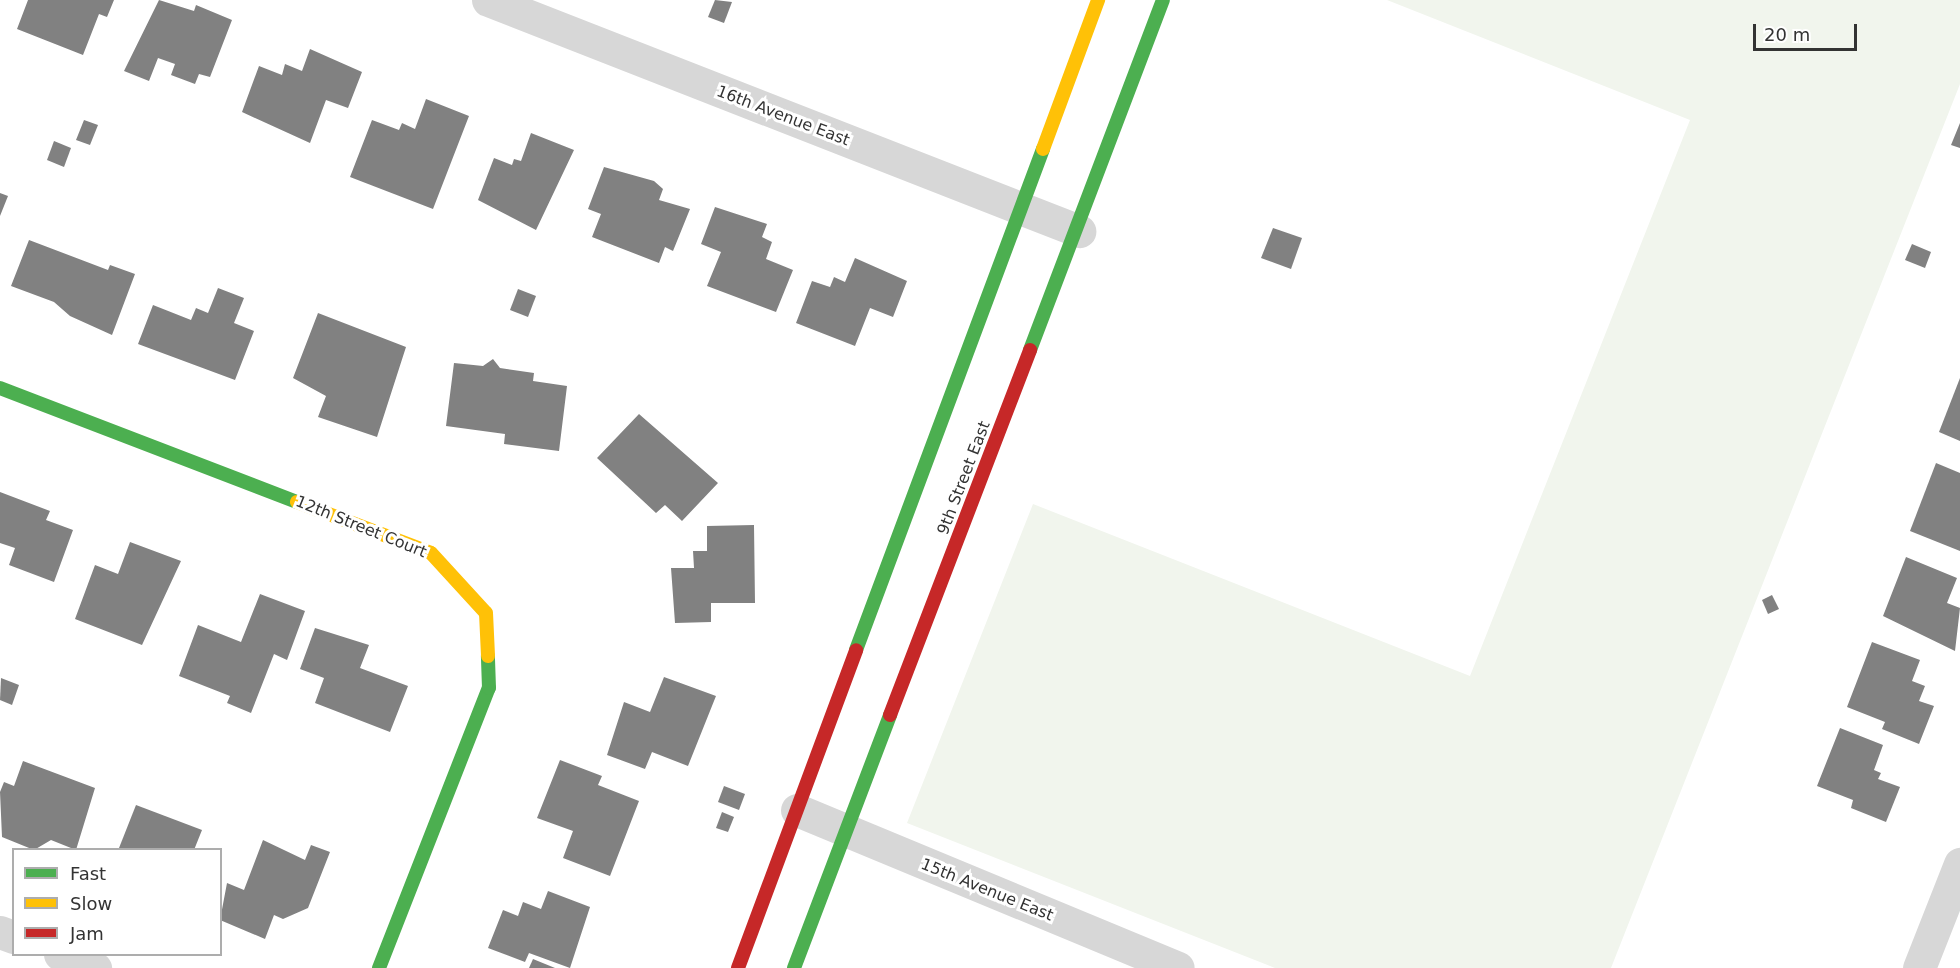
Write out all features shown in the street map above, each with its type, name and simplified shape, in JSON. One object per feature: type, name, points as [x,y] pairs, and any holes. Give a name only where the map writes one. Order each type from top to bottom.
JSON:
[{"type":"main road","points":[[738,968],[1098,0]]},
{"type":"main road","name":"9th Street East","points":[[794,968],[844,831],[1078,231],[1163,0]]},
{"type":"main road","name":"12th Street Court","points":[[0,388],[431,553],[486,613],[489,688],[379,968]]},
{"type":"street","name":"16th Avenue East","points":[[488,0],[1078,231]]},
{"type":"street","name":"15th Avenue East","points":[[797,810],[1178,968]]},
{"type":"street","points":[[1919,968],[1960,864]]},
{"type":"street","points":[[65,956],[95,968]]},
{"type":"shaded area","points":[[1387,0],[1960,0],[1960,84],[1611,968],[1275,968],[907,823],[1033,504],[1470,676],[1690,120]]},
{"type":"building","points":[[28,0],[114,0],[107,17],[99,14],[83,55],[17,29]]},
{"type":"building","points":[[159,0],[194,11],[196,5],[232,20],[210,77],[199,74],[195,84],[171,75],[175,64],[158,58],[149,81],[124,71]]},
{"type":"building","points":[[715,0],[732,2],[724,23],[708,17]]},
{"type":"building","points":[[310,49],[362,72],[348,108],[326,100],[310,143],[242,112],[259,66],[282,75],[285,64],[302,71]]},
{"type":"building","points":[[426,99],[469,116],[433,209],[350,177],[372,120],[399,130],[402,123],[415,129]]},
{"type":"building","points":[[84,120],[98,125],[90,145],[76,140]]},
{"type":"building","points":[[1960,123],[1960,148],[1951,145]]},
{"type":"building","points":[[531,133],[574,150],[536,230],[478,200],[494,158],[512,165],[514,159],[521,161]]},
{"type":"building","points":[[54,141],[71,148],[64,167],[47,160]]},
{"type":"building","points":[[604,167],[654,181],[663,189],[659,200],[690,209],[673,251],[665,247],[659,263],[592,237],[601,214],[588,209]]},
{"type":"building","points":[[0,193],[8,196],[0,216]]},
{"type":"building","points":[[715,207],[767,224],[762,237],[772,242],[766,259],[793,270],[776,312],[707,286],[721,252],[701,244]]},
{"type":"building","points":[[1273,228],[1302,238],[1291,269],[1261,258]]},
{"type":"building","points":[[29,240],[108,270],[110,265],[135,274],[112,335],[70,316],[54,302],[11,286]]},
{"type":"building","points":[[1912,244],[1931,252],[1925,268],[1905,260]]},
{"type":"building","points":[[855,258],[907,281],[893,317],[870,308],[855,346],[796,323],[812,281],[830,287],[834,277],[845,282]]},
{"type":"building","points":[[218,288],[244,298],[234,323],[254,331],[235,380],[138,344],[153,305],[191,320],[196,308],[208,313]]},
{"type":"building","points":[[518,289],[536,296],[528,317],[510,310]]},
{"type":"building","points":[[318,313],[406,347],[377,437],[318,417],[326,396],[293,378]]},
{"type":"building","points":[[493,359],[500,368],[534,373],[533,381],[567,386],[559,451],[504,444],[505,434],[446,426],[454,363],[483,366]]},
{"type":"building","points":[[1960,378],[1960,441],[1939,432]]},
{"type":"building","points":[[639,414],[718,483],[682,521],[665,505],[656,513],[597,458]]},
{"type":"building","points":[[1936,463],[1960,473],[1960,551],[1910,531]]},
{"type":"building","points":[[0,492],[50,511],[46,520],[73,530],[54,582],[9,565],[15,548],[0,543]]},
{"type":"building","points":[[754,525],[755,603],[711,603],[711,622],[675,623],[671,568],[694,568],[693,551],[707,551],[707,526]]},
{"type":"building","points":[[130,542],[181,561],[142,645],[75,619],[95,565],[118,574]]},
{"type":"building","points":[[1906,557],[1957,578],[1947,603],[1960,608],[1955,651],[1883,616]]},
{"type":"building","points":[[260,594],[305,611],[287,660],[274,654],[251,713],[227,703],[230,696],[179,676],[198,625],[241,642]]},
{"type":"building","points":[[1772,595],[1779,609],[1768,614],[1762,600]]},
{"type":"building","points":[[315,628],[369,645],[360,668],[408,686],[390,732],[315,703],[324,678],[300,669]]},
{"type":"building","points":[[1872,642],[1920,660],[1912,681],[1925,686],[1919,701],[1934,706],[1919,744],[1882,729],[1885,722],[1847,707]]},
{"type":"building","points":[[664,677],[716,696],[688,766],[652,752],[645,769],[607,755],[624,702],[650,712]]},
{"type":"building","points":[[1,678],[19,685],[12,705],[0,700]]},
{"type":"building","points":[[1840,728],[1883,745],[1874,770],[1881,773],[1878,779],[1900,787],[1886,822],[1851,808],[1853,800],[1817,786]]},
{"type":"building","points":[[560,760],[602,776],[598,785],[639,801],[610,876],[563,858],[573,831],[537,818]]},
{"type":"building","points":[[23,761],[95,788],[77,848],[51,840],[37,848],[29,848],[2,837],[0,792],[4,782],[14,786]]},
{"type":"building","points":[[724,786],[745,794],[739,810],[718,802]]},
{"type":"building","points":[[136,805],[202,830],[195,848],[119,848]]},
{"type":"building","points":[[722,812],[734,817],[728,832],[716,828]]},
{"type":"building","points":[[263,840],[305,860],[311,845],[330,852],[308,908],[283,919],[274,915],[265,939],[222,921],[227,883],[244,890]]},
{"type":"building","points":[[548,891],[590,907],[570,968],[529,953],[525,962],[488,948],[503,910],[518,916],[523,902],[541,909]]},
{"type":"building","points":[[533,959],[555,968],[529,968]]},
{"type":"traffic: fast","points":[[1030,350],[1163,0]]},
{"type":"traffic: fast","points":[[856,650],[1043,149]]},
{"type":"traffic: fast","points":[[0,388],[297,502]]},
{"type":"traffic: fast","points":[[379,968],[489,688],[488,656]]},
{"type":"traffic: fast","points":[[794,968],[890,715]]},
{"type":"traffic: slow","points":[[1043,149],[1098,0]]},
{"type":"traffic: slow","points":[[297,502],[431,553],[486,613],[488,656]]},
{"type":"traffic: jam","points":[[890,715],[1030,350]]},
{"type":"traffic: jam","points":[[738,968],[856,650]]}]
